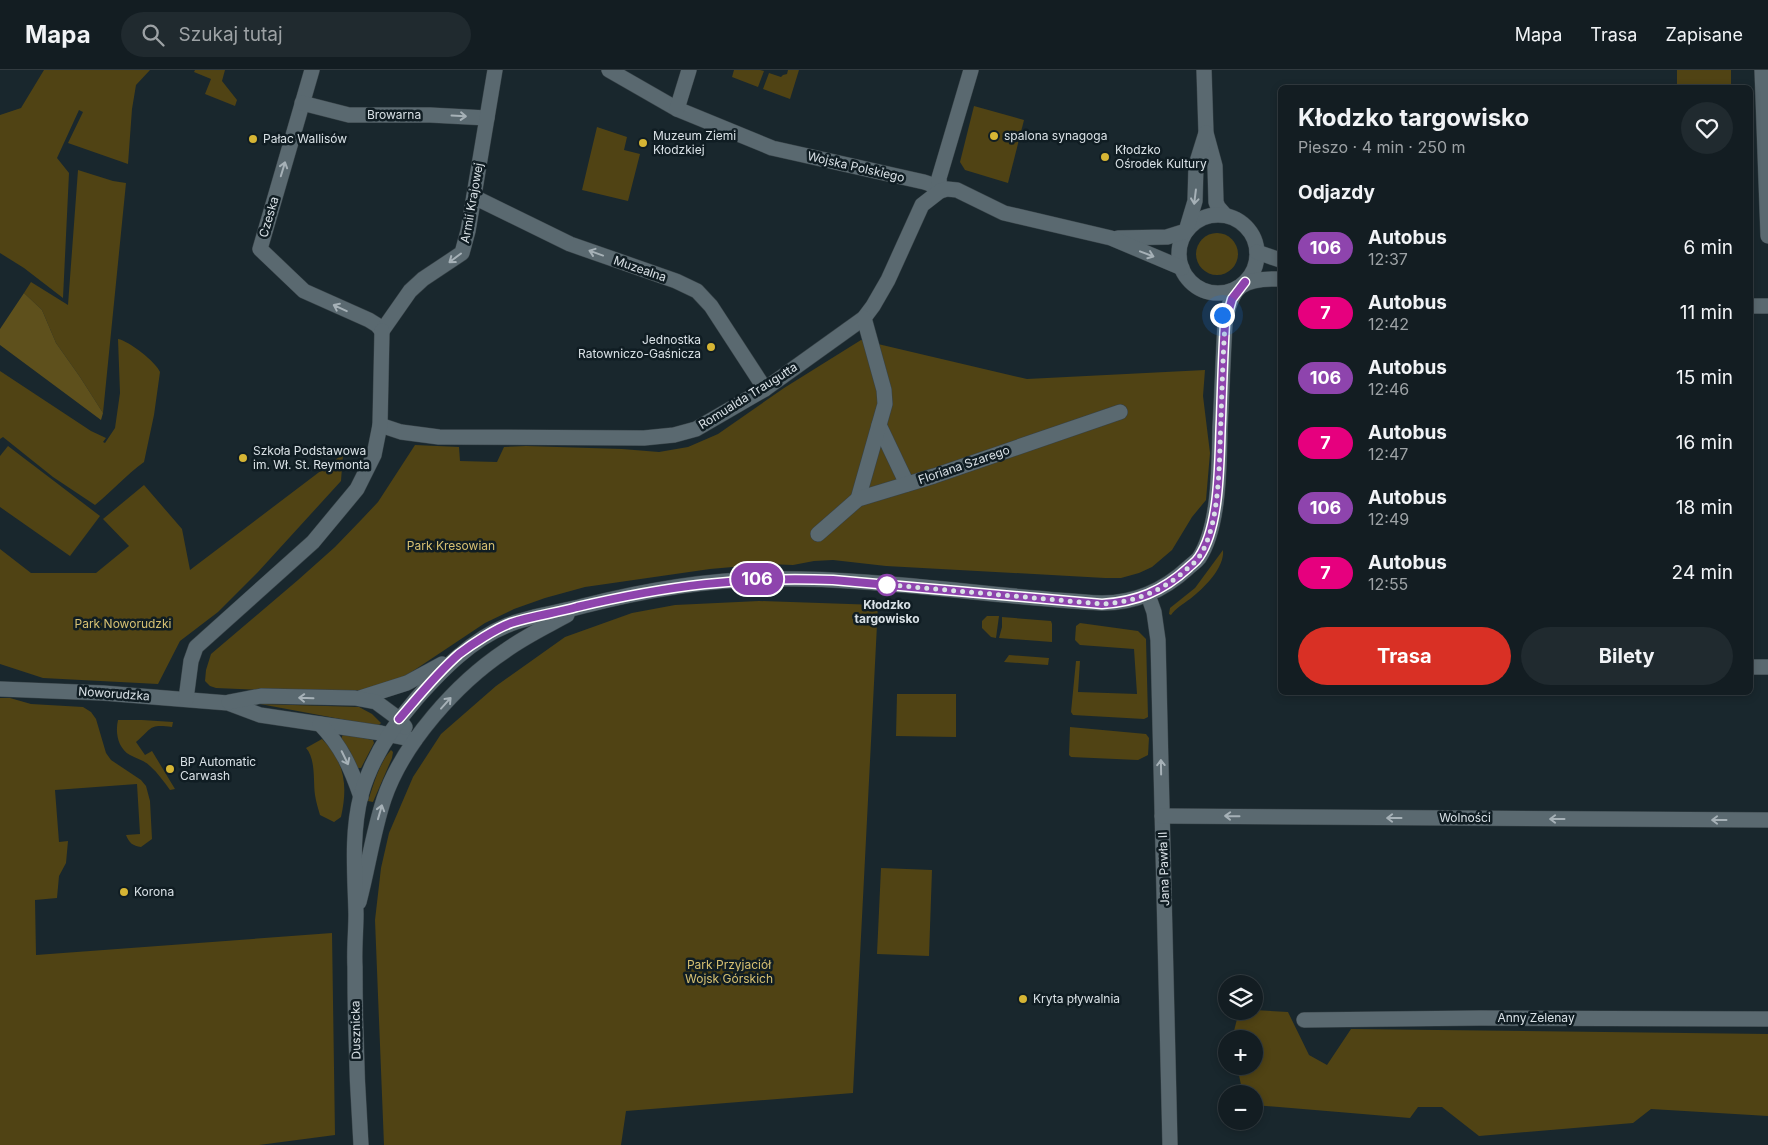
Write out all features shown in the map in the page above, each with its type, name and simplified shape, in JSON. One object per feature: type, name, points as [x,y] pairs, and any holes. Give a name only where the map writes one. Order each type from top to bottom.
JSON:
[{"type":"street","name":"Czeska","points":[[312,70],[260,249],[304,291],[369,320],[382,331]]},
{"type":"street","name":"Armii Krajowej","points":[[382,331],[410,291],[462,253],[468,232],[496,70]]},
{"type":"street","name":"Wojska Polskiego","points":[[609,70],[677,109],[772,148],[924,182],[940,191],[948,189],[957,190],[1004,213],[1111,238],[1182,268]]},
{"type":"street","points":[[677,109],[689,70]]},
{"type":"street","points":[[940,191],[939,178],[971,70]]},
{"type":"street","points":[[1204,70],[1206,133],[1215,166],[1216,202],[1225,215]]},
{"type":"street","points":[[1762,70],[1768,236]]},
{"type":"street","name":"Browarna","points":[[302,103],[349,115],[430,115],[487,118]]},
{"type":"street","points":[[1206,133],[1196,165],[1195,201],[1179,255],[1182,268],[1191,282],[1204,290],[1218,306],[1225,324]]},
{"type":"street","name":"Romualda Traugutta","points":[[380,425],[401,432],[439,437],[607,438],[674,435],[696,429],[765,389],[864,318],[888,280],[922,205],[940,191]]},
{"type":"street","name":"Muzealna","points":[[474,197],[570,244],[688,286],[705,298],[765,389]]},
{"type":"street","points":[[355,698],[371,695],[407,683],[510,624],[605,600],[705,583],[763,579],[833,580],[1102,604],[1127,602],[1148,595],[1177,577],[1198,559],[1205,547],[1211,527],[1218,479],[1225,324],[1232,299],[1251,275],[1255,266],[1257,252],[1254,237],[1248,229],[1241,222],[1225,215],[1205,217],[1198,220],[1186,231]]},
{"type":"street","name":"Wojska Polskiego","points":[[1111,238],[1167,237],[1186,231]]},
{"type":"street","points":[[1257,252],[1278,259]]},
{"type":"street","points":[[1204,290],[1218,293],[1228,292],[1245,282],[1261,279],[1278,279]]},
{"type":"street","points":[[1753,306],[1768,306]]},
{"type":"street","points":[[858,499],[885,404],[884,390],[864,318]]},
{"type":"street","points":[[186,699],[191,661],[196,647],[312,542],[357,489],[374,455],[380,425],[382,331]]},
{"type":"street","name":"Floriana Szarego","points":[[818,534],[858,499],[934,476],[1120,412]]},
{"type":"street","points":[[879,425],[907,484]]},
{"type":"street","name":"Jana Pawła II","points":[[1148,595],[1154,612],[1158,640],[1170,1145]]},
{"type":"street","name":"Dusznicka","points":[[356,914],[385,797],[399,764],[414,740],[449,700],[505,650],[584,606]]},
{"type":"street","name":"Dusznicka","points":[[361,1145],[356,1064],[354,850],[361,797],[370,768],[399,719],[430,683],[459,654]]},
{"type":"street","points":[[1753,667],[1768,667]]},
{"type":"street","name":"Noworudzka","points":[[0,689],[45,690],[228,703],[260,714],[414,740]]},
{"type":"street","name":"Noworudzka","points":[[228,703],[261,696],[355,698],[376,702],[399,719],[414,740]]},
{"type":"street","points":[[320,724],[340,747],[353,773],[361,797]]},
{"type":"street","name":"Wolności","points":[[1162,816],[1768,820]]},
{"type":"street","name":"Anny Zelenay","points":[[1304,1020],[1482,1018],[1768,1019]]},
{"type":"green space","points":[[44,70],[150,70],[136,85],[132,109],[128,164],[68,143],[83,112],[79,110],[57,158],[69,173],[63,298],[24,268],[0,253],[0,115],[21,108]]},
{"type":"green space","points":[[195,70],[225,70],[222,81],[237,100],[235,106],[205,94],[211,79],[194,72]]},
{"type":"green space","points":[[734,70],[764,71],[758,87],[732,77]]},
{"type":"green space","points":[[788,70],[799,70],[790,99],[763,89],[769,73],[781,77],[787,74]]},
{"type":"green space","points":[[1677,70],[1731,70],[1731,85],[1677,85]]},
{"type":"green space","points":[[974,106],[1024,120],[1008,183],[965,170],[960,162]]},
{"type":"green space","points":[[597,127],[627,137],[624,150],[640,154],[628,201],[582,190]]},
{"type":"green space","points":[[78,170],[126,183],[103,413],[56,343],[42,310],[24,293],[31,282],[68,305]]},
{"type":"green space","points":[[1221,233],[1229,236],[1235,242],[1238,254],[1235,266],[1229,272],[1213,275],[1205,272],[1199,266],[1196,250],[1199,242],[1205,236]]},
{"type":"green space","points":[[118,339],[142,352],[160,372],[154,415],[144,462],[95,505],[53,477],[3,437],[0,439],[0,371],[91,431],[106,438],[103,442],[105,443],[115,428],[120,393]]},
{"type":"green space","name":"Park Kresowian","points":[[861,340],[1027,379],[1205,370],[1203,396],[1210,453],[1206,500],[1192,517],[1172,550],[1152,567],[1121,578],[886,566],[833,560],[793,565],[768,564],[710,569],[585,587],[545,598],[514,609],[485,623],[404,677],[374,688],[354,691],[286,691],[216,688],[210,686],[205,681],[211,654],[335,547],[378,502],[415,445],[459,447],[460,461],[497,462],[504,447],[622,449],[659,452],[688,447],[718,434],[784,388]]},
{"type":"green space","points":[[8,446],[100,516],[70,556],[0,507],[0,456]]},
{"type":"green space","name":"Park Noworudzki","points":[[343,454],[341,481],[258,572],[218,612],[180,641],[158,684],[43,678],[0,664],[0,549],[31,573],[96,573],[129,546],[103,519],[144,485],[182,529],[190,570]]},
{"type":"green space","points":[[1223,550],[1221,564],[1207,584],[1171,615],[1169,614],[1170,608],[1195,588]]},
{"type":"green space","name":"Park Przyjaciół Wojsk Górskich","points":[[759,601],[878,605],[853,1093],[626,1111],[621,1145],[384,1145],[375,920],[381,868],[389,833],[413,777],[441,734],[496,686],[565,637],[632,613],[675,605]]},
{"type":"green space","points":[[987,616],[999,616],[996,638],[991,637],[982,628],[982,621]]},
{"type":"green space","points":[[1002,617],[1051,621],[1052,642],[999,638]]},
{"type":"green space","points":[[1080,623],[1138,631],[1146,639],[1148,717],[1144,719],[1073,715],[1071,712],[1076,661],[1080,661],[1078,692],[1137,694],[1134,649],[1080,645],[1075,640],[1076,626]]},
{"type":"green space","points":[[1009,655],[1049,658],[1048,665],[1004,662]]},
{"type":"green space","points":[[897,694],[956,694],[956,737],[896,736]]},
{"type":"green space","points":[[0,698],[10,698],[31,704],[83,707],[91,712],[96,719],[106,753],[111,760],[141,780],[146,786],[150,801],[152,839],[141,847],[132,844],[126,835],[140,834],[137,784],[55,790],[59,842],[68,841],[66,863],[59,876],[57,898],[35,900],[36,955],[332,933],[335,1135],[259,1145],[0,1145]]},
{"type":"green space","points":[[260,704],[359,707],[372,714],[381,723],[378,726]]},
{"type":"green space","points":[[118,720],[173,722],[172,727],[159,726],[151,728],[136,742],[145,755],[152,751],[175,789],[170,790],[148,764],[126,752],[118,740]]},
{"type":"green space","points":[[1070,727],[1146,734],[1149,738],[1148,755],[1138,760],[1071,757],[1069,755]]},
{"type":"green space","points":[[343,734],[373,740],[374,743],[361,768],[356,768],[350,751],[341,739]]},
{"type":"green space","points":[[322,739],[336,757],[343,775],[344,795],[341,817],[334,822],[320,815],[316,803],[313,764],[306,748]]},
{"type":"green space","points":[[391,750],[393,752],[392,758],[373,802],[368,801],[380,767]]},
{"type":"green space","points":[[881,868],[932,870],[929,956],[877,954]]},
{"type":"green space","points":[[1263,1011],[1288,1012],[1309,1055],[1327,1065],[1351,1029],[1768,1034],[1768,1116],[1651,1109],[1633,1123],[1479,1136],[1442,1107],[1418,1107],[1410,1118],[1263,1106],[1263,1085],[1241,1085],[1239,1075],[1263,1075],[1263,1030],[1234,1030],[1237,1020],[1263,1020]]},
{"type":"shaded area","points":[[24,293],[42,310],[56,343],[103,413],[101,420],[0,345],[0,329]]},
{"type":"bus line","name":"106","points":[[399,719],[430,683],[459,654],[510,624],[605,600],[658,590],[733,580],[803,579],[833,580],[1102,604],[1139,599],[1158,590],[1198,559],[1205,547],[1211,527],[1218,479],[1226,315],[1232,299],[1245,282]]},
{"type":"place","name":"spalona synagoga","points":[[994,136]]},
{"type":"place","name":"Pałac Wallisów","points":[[253,139]]},
{"type":"place","name":"Muzeum Ziemi Kłodzkiej","points":[[643,143]]},
{"type":"place","name":"Kłodzko Ośrodek Kultury","points":[[1105,157]]},
{"type":"place","name":"Jednostka Ratowniczo-Gaśnicza","points":[[711,347]]},
{"type":"place","name":"Szkoła Podstawowa im. Wł. St. Reymonta","points":[[243,458]]},
{"type":"place","name":"Kłodzko targowisko","points":[[887,585]]},
{"type":"place","name":"BP Automatic Carwash","points":[[170,769]]},
{"type":"place","name":"Korona","points":[[124,892]]},
{"type":"place","name":"Kryta pływalnia","points":[[1023,999]]},
{"type":"route","points":[[887,585],[880,584],[1102,604],[1139,599],[1158,590],[1177,577],[1198,559],[1205,547],[1214,513],[1218,479],[1225,324],[1222,315]]}]
